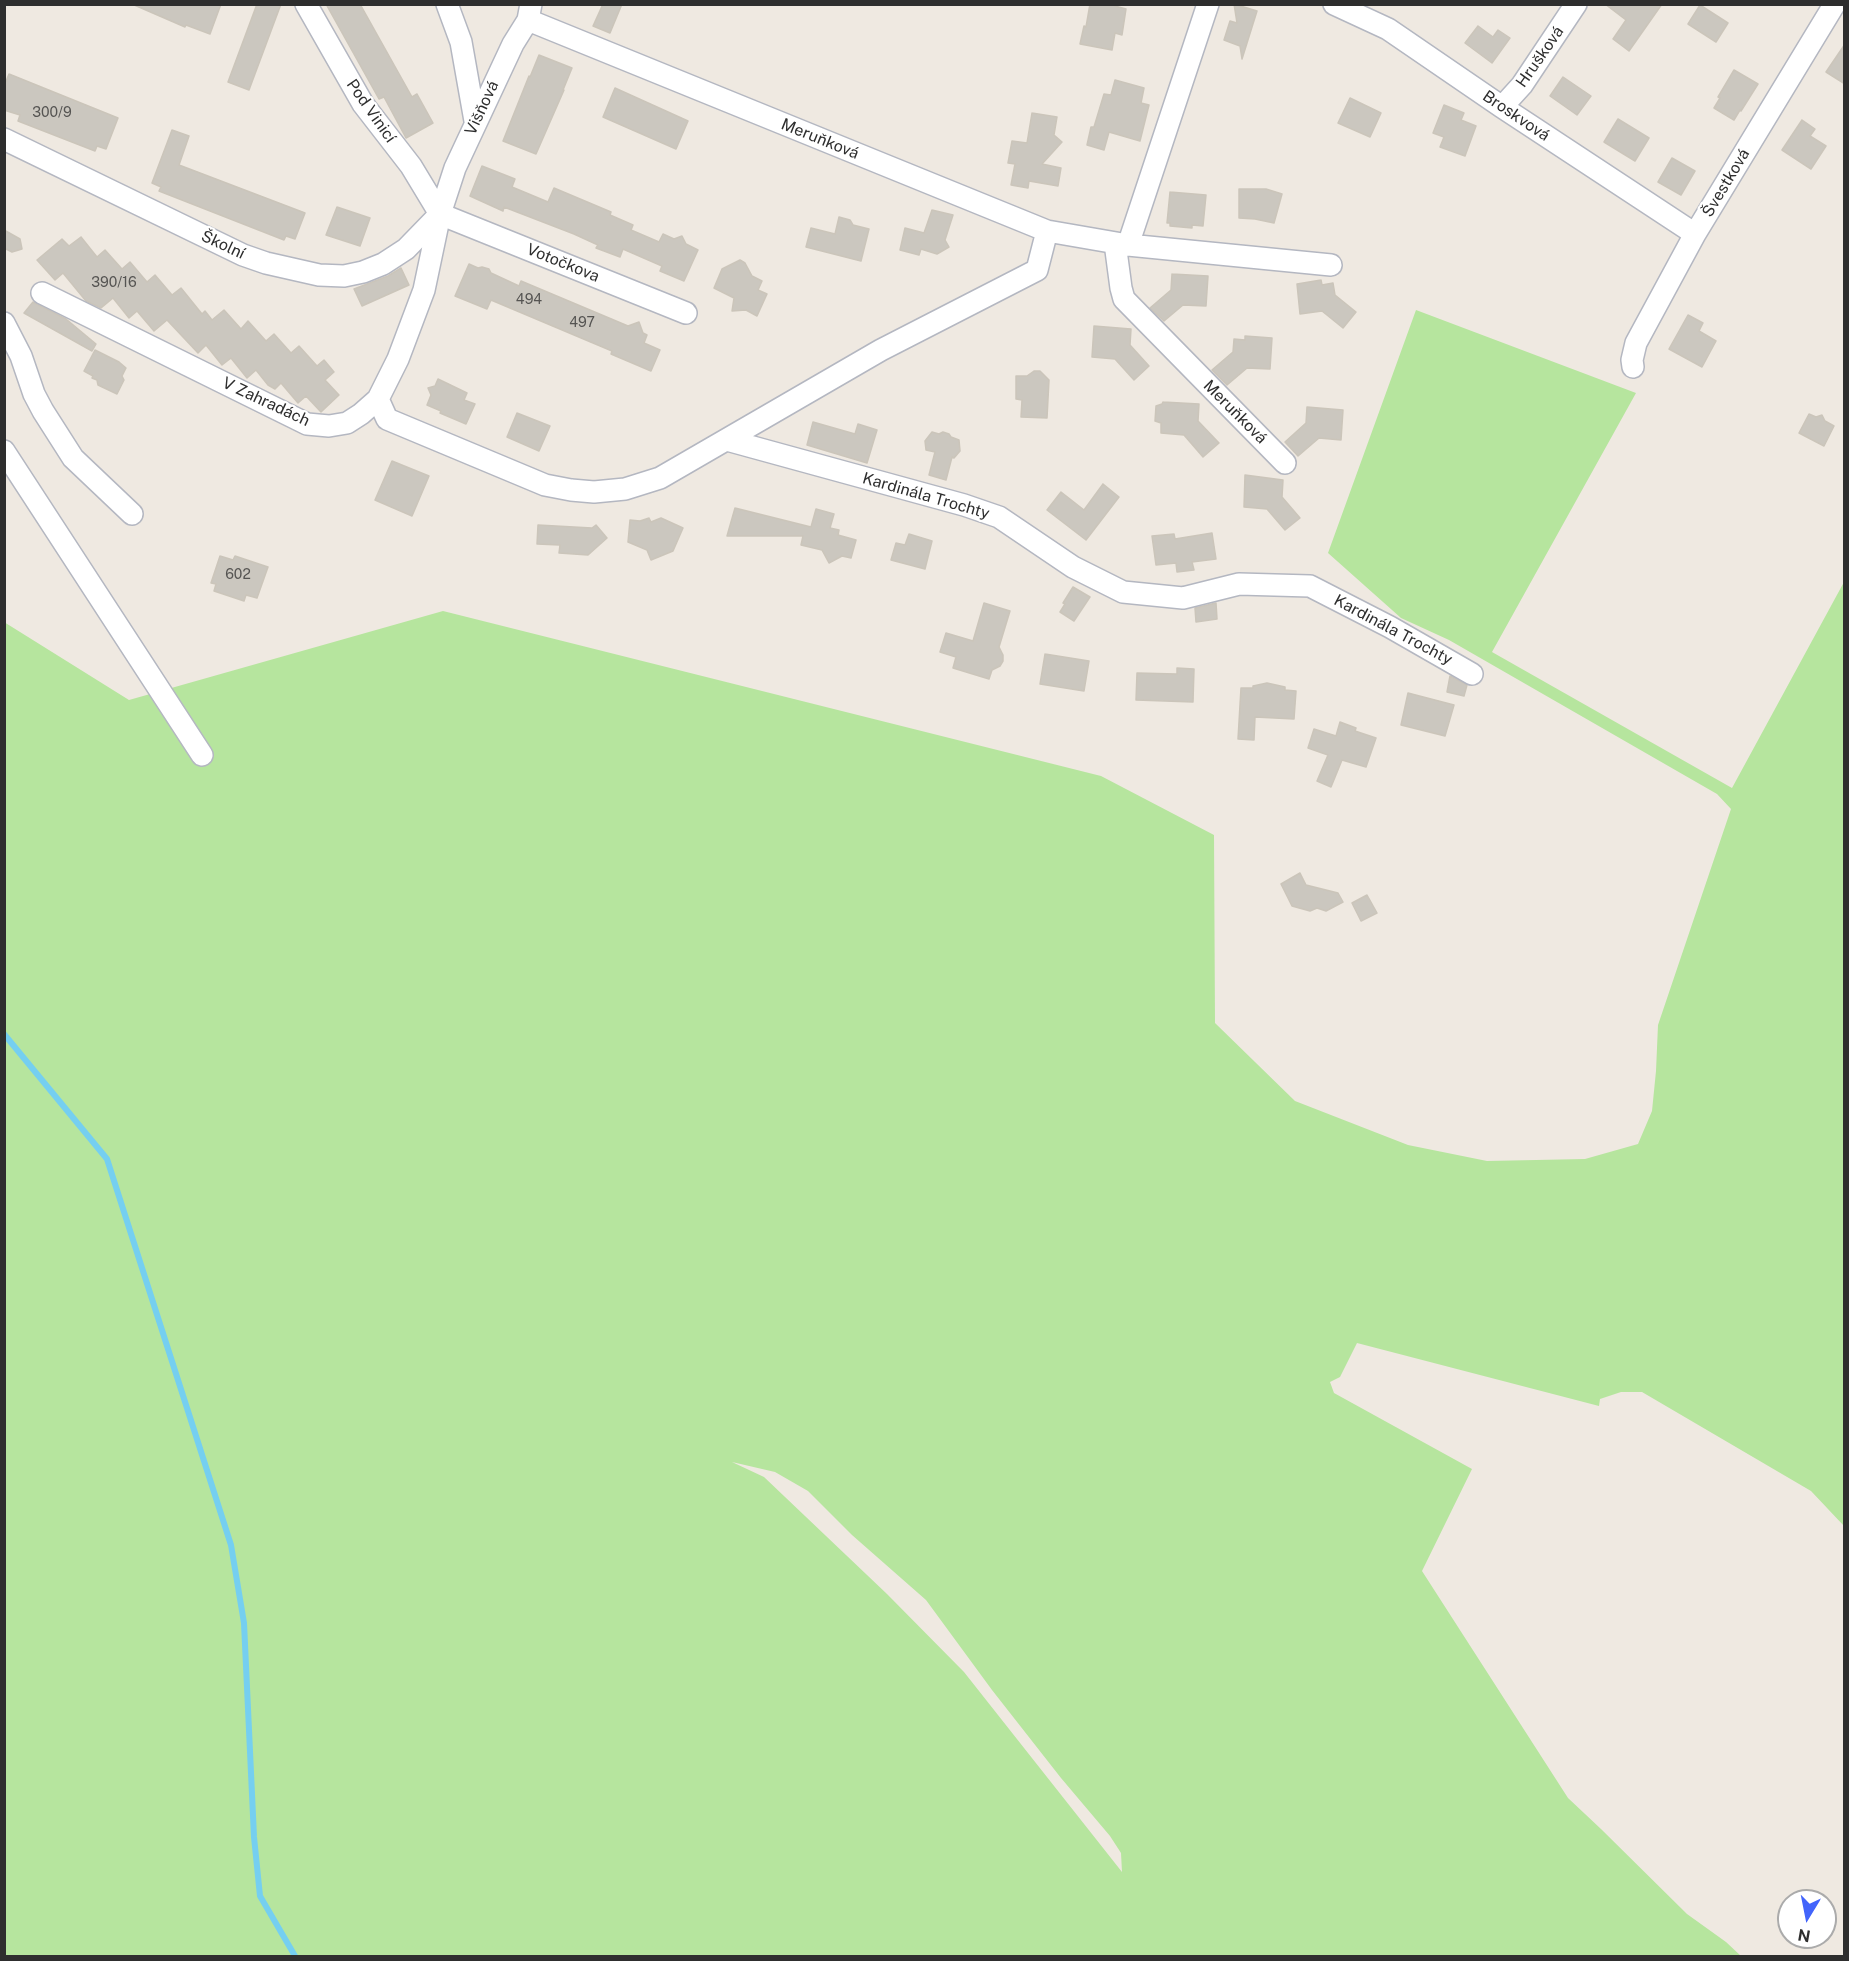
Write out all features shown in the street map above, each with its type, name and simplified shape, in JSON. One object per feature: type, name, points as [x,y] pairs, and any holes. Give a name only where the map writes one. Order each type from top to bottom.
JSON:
[{"type":"street","name":"Pod Vinicí","points":[[306,4],[363,104],[411,166],[440,214]]},
{"type":"street","points":[[447,4],[461,42],[475,121]]},
{"type":"street","points":[[1122,244],[1208,4]]},
{"type":"street","name":"Broskvová","points":[[1334,4],[1388,30],[1695,234]]},
{"type":"street","name":"Hrušková","points":[[1502,107],[1522,85],[1576,4]]},
{"type":"street","points":[[1834,5],[1845,11]]},
{"type":"street","name":"Švestková","points":[[1633,367],[1632,360],[1636,343],[1695,234],[1834,5]]},
{"type":"street","name":"Višňová","points":[[440,214],[455,168],[475,121],[529,12]]},
{"type":"street","name":"Meruňková","points":[[529,12],[1047,231],[1122,244],[1331,265]]},
{"type":"street","name":"Školní","points":[[4,139],[243,255],[266,263],[319,274],[344,276],[383,264],[406,249],[440,214]]},
{"type":"street","name":"Votočkova","points":[[440,214],[686,313]]},
{"type":"street","name":"V Zahradách","points":[[42,292],[307,424],[329,426],[347,423],[378,399],[399,359],[424,290],[440,214]]},
{"type":"street","points":[[378,399],[387,419],[545,485],[594,492],[625,489],[660,478],[881,350],[1037,270],[1047,231]]},
{"type":"street","name":"Meruňková","points":[[1122,244],[1121,288],[1124,299],[1286,463]]},
{"type":"street","points":[[4,323],[21,356],[34,394],[73,458],[132,514]]},
{"type":"street","name":"Kardinála Trochty","points":[[727,440],[964,505],[999,517],[1074,567],[1123,592],[1183,598],[1239,584],[1310,586],[1390,627],[1472,674]]},
{"type":"street","points":[[4,451],[202,755]]},
{"type":"green space","points":[[1416,310],[1636,393],[1492,652],[1732,788],[1844,582],[1844,1526],[1811,1491],[1642,1392],[1621,1392],[1600,1399],[1599,1406],[1357,1343],[1340,1377],[1330,1382],[1334,1393],[1472,1469],[1422,1571],[1568,1798],[1687,1914],[1726,1942],[1741,1956],[5,1956],[4,622],[129,700],[443,611],[1101,776],[1214,835],[1215,1023],[1295,1101],[1408,1145],[1487,1161],[1585,1159],[1638,1144],[1652,1111],[1658,1025],[1731,809],[1717,794],[1449,640],[1401,618],[1328,553]],"holes":[[[732,1462],[775,1472],[808,1491],[852,1535],[926,1600],[992,1690],[1110,1836],[1121,1853],[1122,1872],[964,1672],[887,1594],[764,1477]]]},
{"type":"building","points":[[132,4],[221,4],[210,34],[186,25],[185,27]]},
{"type":"building","points":[[257,4],[281,4],[249,90],[228,82]]},
{"type":"building","points":[[326,4],[360,4],[412,97],[417,94],[433,123],[406,138],[384,97],[379,99]]},
{"type":"building","points":[[603,4],[622,4],[610,33],[593,26]]},
{"type":"building","points":[[1090,4],[1115,4],[1115,6],[1126,9],[1122,35],[1115,33],[1112,50],[1080,44]]},
{"type":"building","points":[[1234,4],[1257,11],[1242,59],[1240,46],[1224,40],[1230,21],[1237,23]]},
{"type":"building","points":[[1605,4],[1662,4],[1629,51],[1613,39],[1626,20]]},
{"type":"building","points":[[1700,5],[1728,23],[1716,42],[1688,24]]},
{"type":"building","points":[[1478,26],[1493,37],[1498,30],[1510,38],[1492,63],[1465,43]]},
{"type":"building","points":[[1845,44],[1845,84],[1826,72]]},
{"type":"building","points":[[539,55],[572,68],[536,154],[503,141]]},
{"type":"building","points":[[1734,70],[1758,84],[1734,120],[1714,108]]},
{"type":"building","points":[[9,74],[118,118],[106,149],[97,146],[95,151],[18,121],[20,115],[4,110],[4,86]]},
{"type":"building","points":[[1563,77],[1591,96],[1577,115],[1550,96]]},
{"type":"building","points":[[1115,80],[1144,88],[1141,103],[1149,105],[1140,141],[1109,132],[1104,150],[1087,145],[1091,127],[1094,127],[1104,94],[1111,95]]},
{"type":"building","points":[[615,88],[688,121],[676,149],[603,117]]},
{"type":"building","points":[[1350,98],[1381,113],[1370,137],[1338,123]]},
{"type":"building","points":[[1444,105],[1464,113],[1461,120],[1476,126],[1465,156],[1440,147],[1444,137],[1433,133]]},
{"type":"building","points":[[1032,113],[1057,117],[1054,135],[1062,142],[1042,164],[1061,168],[1058,186],[1029,181],[1028,188],[1011,185],[1015,164],[1008,163],[1012,141],[1027,143]]},
{"type":"building","points":[[1618,119],[1649,138],[1635,161],[1604,142]]},
{"type":"building","points":[[1802,120],[1815,129],[1810,136],[1826,146],[1811,169],[1782,150]]},
{"type":"building","points":[[172,130],[189,136],[179,165],[305,213],[295,239],[286,236],[284,240],[159,191],[161,187],[152,183]]},
{"type":"building","points":[[1672,158],[1695,171],[1681,195],[1658,182]]},
{"type":"building","points":[[482,166],[515,179],[512,187],[548,202],[554,188],[611,212],[610,215],[633,225],[631,230],[659,242],[663,234],[674,239],[682,236],[686,244],[698,250],[684,281],[660,271],[662,266],[623,249],[620,257],[596,248],[598,245],[574,234],[504,207],[503,211],[470,196]]},
{"type":"building","points":[[1239,189],[1266,189],[1282,194],[1274,223],[1239,218]]},
{"type":"building","points":[[1170,192],[1206,195],[1203,226],[1192,225],[1192,228],[1170,226],[1170,223],[1167,223]]},
{"type":"building","points":[[337,207],[370,218],[360,246],[326,235]]},
{"type":"building","points":[[932,210],[953,215],[945,240],[949,247],[937,254],[921,249],[919,255],[900,250],[905,228],[924,233]]},
{"type":"building","points":[[839,217],[850,220],[853,225],[869,229],[861,261],[806,247],[811,228],[835,234]]},
{"type":"building","points":[[4,230],[20,239],[22,249],[12,252],[4,248]]},
{"type":"building","points":[[81,237],[97,257],[105,250],[122,269],[130,262],[147,282],[155,275],[172,295],[181,288],[202,314],[205,311],[212,320],[224,310],[241,329],[248,321],[266,341],[274,334],[291,353],[299,346],[317,366],[324,360],[334,372],[325,380],[339,395],[321,412],[306,396],[298,403],[281,383],[275,389],[268,385],[256,370],[247,378],[231,358],[222,365],[206,345],[198,353],[167,320],[154,331],[137,311],[129,318],[113,298],[101,308],[86,301],[63,273],[55,280],[37,260],[62,239],[69,246]]},
{"type":"building","points":[[740,260],[745,263],[752,276],[762,281],[758,290],[767,294],[757,316],[746,310],[732,311],[734,298],[714,288],[722,269]]},
{"type":"building","points":[[469,264],[489,269],[491,273],[519,286],[521,281],[628,326],[639,322],[643,333],[647,335],[644,343],[660,350],[651,371],[611,354],[612,351],[491,300],[487,309],[455,296]]},
{"type":"building","points":[[401,268],[409,285],[362,306],[354,289],[388,276]]},
{"type":"building","points":[[1172,274],[1208,276],[1206,306],[1183,305],[1164,321],[1150,308],[1171,290]]},
{"type":"building","points":[[1321,280],[1322,285],[1333,283],[1335,295],[1356,312],[1343,328],[1322,311],[1300,314],[1297,284]]},
{"type":"building","points":[[33,302],[66,319],[96,344],[92,351],[24,313]]},
{"type":"building","points":[[1688,315],[1703,323],[1699,331],[1716,341],[1702,367],[1669,349]]},
{"type":"building","points":[[1094,326],[1131,329],[1130,345],[1149,366],[1134,380],[1115,359],[1092,357]]},
{"type":"building","points":[[1245,336],[1272,338],[1270,369],[1247,368],[1227,385],[1212,370],[1233,352],[1234,339],[1245,340]]},
{"type":"building","points":[[95,350],[126,368],[122,376],[124,380],[117,394],[98,385],[97,380],[92,378],[93,376],[84,371]]},
{"type":"building","points":[[1034,371],[1040,371],[1049,380],[1047,418],[1021,417],[1022,400],[1016,399],[1016,376],[1027,376]]},
{"type":"building","points":[[438,379],[467,393],[464,400],[475,404],[466,424],[427,405],[431,395],[428,388],[435,386]]},
{"type":"building","points":[[1163,402],[1199,404],[1198,421],[1219,443],[1203,457],[1184,435],[1161,433],[1161,423],[1155,421],[1156,406]]},
{"type":"building","points":[[1307,407],[1343,410],[1341,440],[1319,438],[1298,456],[1285,442],[1306,423]]},
{"type":"building","points":[[517,413],[550,426],[539,451],[507,437]]},
{"type":"building","points":[[1809,414],[1816,417],[1822,415],[1825,421],[1834,426],[1824,446],[1799,433]]},
{"type":"building","points":[[813,422],[855,434],[858,424],[877,430],[867,463],[807,445]]},
{"type":"building","points":[[932,432],[939,434],[943,432],[959,440],[960,451],[954,458],[952,457],[946,480],[929,475],[935,452],[926,450],[925,441]]},
{"type":"building","points":[[392,461],[429,476],[412,516],[375,500]]},
{"type":"building","points":[[1245,475],[1283,480],[1282,497],[1300,518],[1285,530],[1267,509],[1244,507]]},
{"type":"building","points":[[1103,484],[1119,497],[1086,540],[1047,510],[1061,492],[1084,510]]},
{"type":"building","points":[[735,508],[811,527],[816,509],[834,514],[830,528],[839,530],[838,535],[856,540],[851,558],[842,556],[829,563],[822,550],[801,545],[803,536],[727,536]]},
{"type":"building","points":[[649,518],[651,522],[661,518],[683,528],[673,551],[651,560],[647,550],[628,542],[630,520],[640,521]]},
{"type":"building","points":[[538,525],[592,528],[596,525],[607,538],[588,555],[559,553],[560,545],[537,544]]},
{"type":"building","points":[[1212,533],[1216,559],[1192,562],[1194,570],[1177,572],[1176,563],[1156,565],[1152,536],[1174,534],[1175,539]]},
{"type":"building","points":[[909,534],[932,541],[925,569],[891,560],[896,543],[905,545]]},
{"type":"building","points":[[220,556],[233,560],[235,556],[268,567],[257,598],[246,595],[244,601],[214,591],[216,584],[211,583]]},
{"type":"building","points":[[1073,587],[1090,597],[1074,621],[1060,612]]},
{"type":"building","points":[[984,603],[1010,611],[999,647],[1003,661],[1000,666],[992,670],[989,679],[953,668],[956,657],[940,652],[946,633],[973,641]]},
{"type":"building","points":[[1216,603],[1217,619],[1196,622],[1195,608]]},
{"type":"building","points":[[1045,654],[1089,661],[1084,691],[1040,684]]},
{"type":"building","points":[[1177,668],[1194,669],[1193,702],[1136,700],[1137,673],[1177,674]]},
{"type":"building","points":[[1450,676],[1467,685],[1464,696],[1447,692]]},
{"type":"building","points":[[1267,683],[1285,687],[1285,690],[1296,691],[1294,719],[1255,717],[1254,740],[1238,739],[1241,688],[1253,688],[1253,686]]},
{"type":"building","points":[[1408,693],[1454,705],[1445,736],[1401,725]]},
{"type":"building","points":[[1340,722],[1356,728],[1355,731],[1376,738],[1366,767],[1342,760],[1331,787],[1317,781],[1328,755],[1308,748],[1314,729],[1336,736]]},
{"type":"building","points":[[1300,873],[1306,885],[1338,893],[1343,902],[1326,911],[1317,908],[1310,911],[1292,906],[1281,884]]},
{"type":"building","points":[[1367,895],[1377,913],[1361,921],[1352,903]]},
{"type":"waterway","points":[[4,1034],[107,1159],[231,1545],[244,1623],[254,1837],[260,1896],[295,1956]]}]
